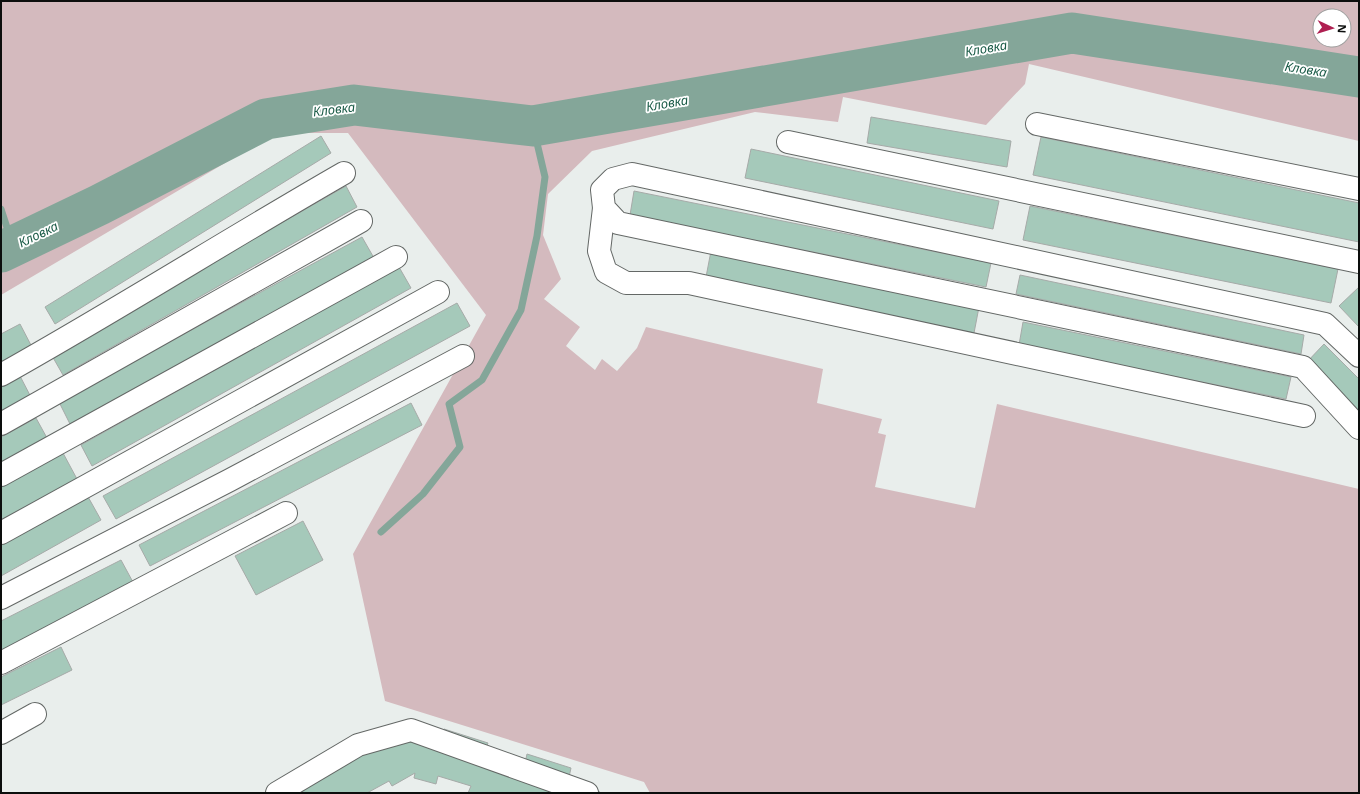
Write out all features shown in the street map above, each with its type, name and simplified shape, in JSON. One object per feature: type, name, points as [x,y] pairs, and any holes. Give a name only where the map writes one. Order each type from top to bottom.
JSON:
[{"type":"lane","points":[[1037,124],[1359,189]]},
{"type":"lane","points":[[788,142],[1359,262]]},
{"type":"lane","points":[[1,375],[344,173]]},
{"type":"lane","points":[[1304,416],[690,283],[626,283],[606,272],[599,251],[604,208],[602,190],[613,179],[632,174],[1325,324],[1359,356]]},
{"type":"lane","points":[[604,208],[618,223],[1303,367],[1359,428]]},
{"type":"lane","points":[[1,424],[361,221]]},
{"type":"lane","points":[[1,475],[396,257]]},
{"type":"lane","points":[[1,533],[438,292]]},
{"type":"lane","points":[[1,598],[237,476],[463,356]]},
{"type":"lane","points":[[1,663],[286,513]]},
{"type":"lane","points":[[1,733],[35,714]]},
{"type":"lane","points":[[276,793],[358,745],[411,730],[587,793]]},
{"type":"shaded area","points":[[1,1],[1359,1],[1359,141],[1029,64],[1025,84],[986,125],[843,97],[838,122],[755,112],[592,151],[548,194],[543,235],[561,279],[544,299],[580,327],[566,346],[595,370],[602,359],[617,371],[637,348],[646,327],[823,369],[817,403],[882,419],[878,433],[886,435],[875,487],[975,508],[997,404],[1359,489],[1359,793],[650,793],[644,782],[385,701],[353,554],[486,315],[348,133],[276,133],[1,295]]},
{"type":"building","points":[[871,117],[1011,141],[1007,167],[867,143]]},
{"type":"building","points":[[321,136],[331,153],[55,324],[45,307]]},
{"type":"building","points":[[1041,137],[1359,203],[1359,242],[1033,175]]},
{"type":"building","points":[[751,149],[999,201],[993,229],[745,178]]},
{"type":"building","points":[[346,186],[357,207],[63,375],[51,354]]},
{"type":"building","points":[[634,191],[991,263],[986,287],[630,215]]},
{"type":"building","points":[[1030,206],[1338,269],[1331,303],[1023,240]]},
{"type":"building","points":[[362,237],[374,258],[70,424],[59,402]]},
{"type":"building","points":[[711,251],[979,307],[974,333],[706,277]]},
{"type":"building","points":[[399,267],[411,288],[92,466],[81,445]]},
{"type":"building","points":[[1020,275],[1304,335],[1301,354],[1016,294]]},
{"type":"building","points":[[1359,287],[1359,327],[1339,306]]},
{"type":"building","points":[[457,303],[470,326],[116,519],[103,496]]},
{"type":"building","points":[[1023,322],[1291,377],[1286,399],[1019,345]]},
{"type":"building","points":[[20,324],[33,349],[1,365],[1,334]]},
{"type":"building","points":[[1324,344],[1359,379],[1359,414],[1306,363]]},
{"type":"building","points":[[20,376],[34,403],[1,420],[1,386]]},
{"type":"building","points":[[411,403],[422,425],[150,566],[139,545]]},
{"type":"building","points":[[36,418],[47,438],[1,463],[1,437]]},
{"type":"building","points":[[63,453],[77,479],[1,520],[1,487]]},
{"type":"building","points":[[87,495],[101,520],[1,576],[1,543]]},
{"type":"building","points":[[303,521],[323,560],[256,595],[235,556]]},
{"type":"building","points":[[121,560],[134,584],[1,653],[1,621]]},
{"type":"building","points":[[61,647],[72,670],[1,705],[1,677]]},
{"type":"building","points":[[444,729],[488,743],[485,751],[525,763],[527,754],[571,768],[569,777],[588,783],[601,793],[468,793],[471,786],[438,776],[436,784],[414,778],[415,773],[392,786],[389,781],[367,793],[269,793],[373,737],[441,737]]},
{"type":"waterway","name":"Кловка","points":[[1,252],[99,205],[266,119],[354,105],[533,126],[1072,33],[1359,77]]},
{"type":"waterway","points":[[381,532],[423,494],[460,447],[449,404],[482,380],[521,310],[537,236],[545,177],[533,126]]},
{"type":"waterway","points":[[1,209],[13,246]]}]
